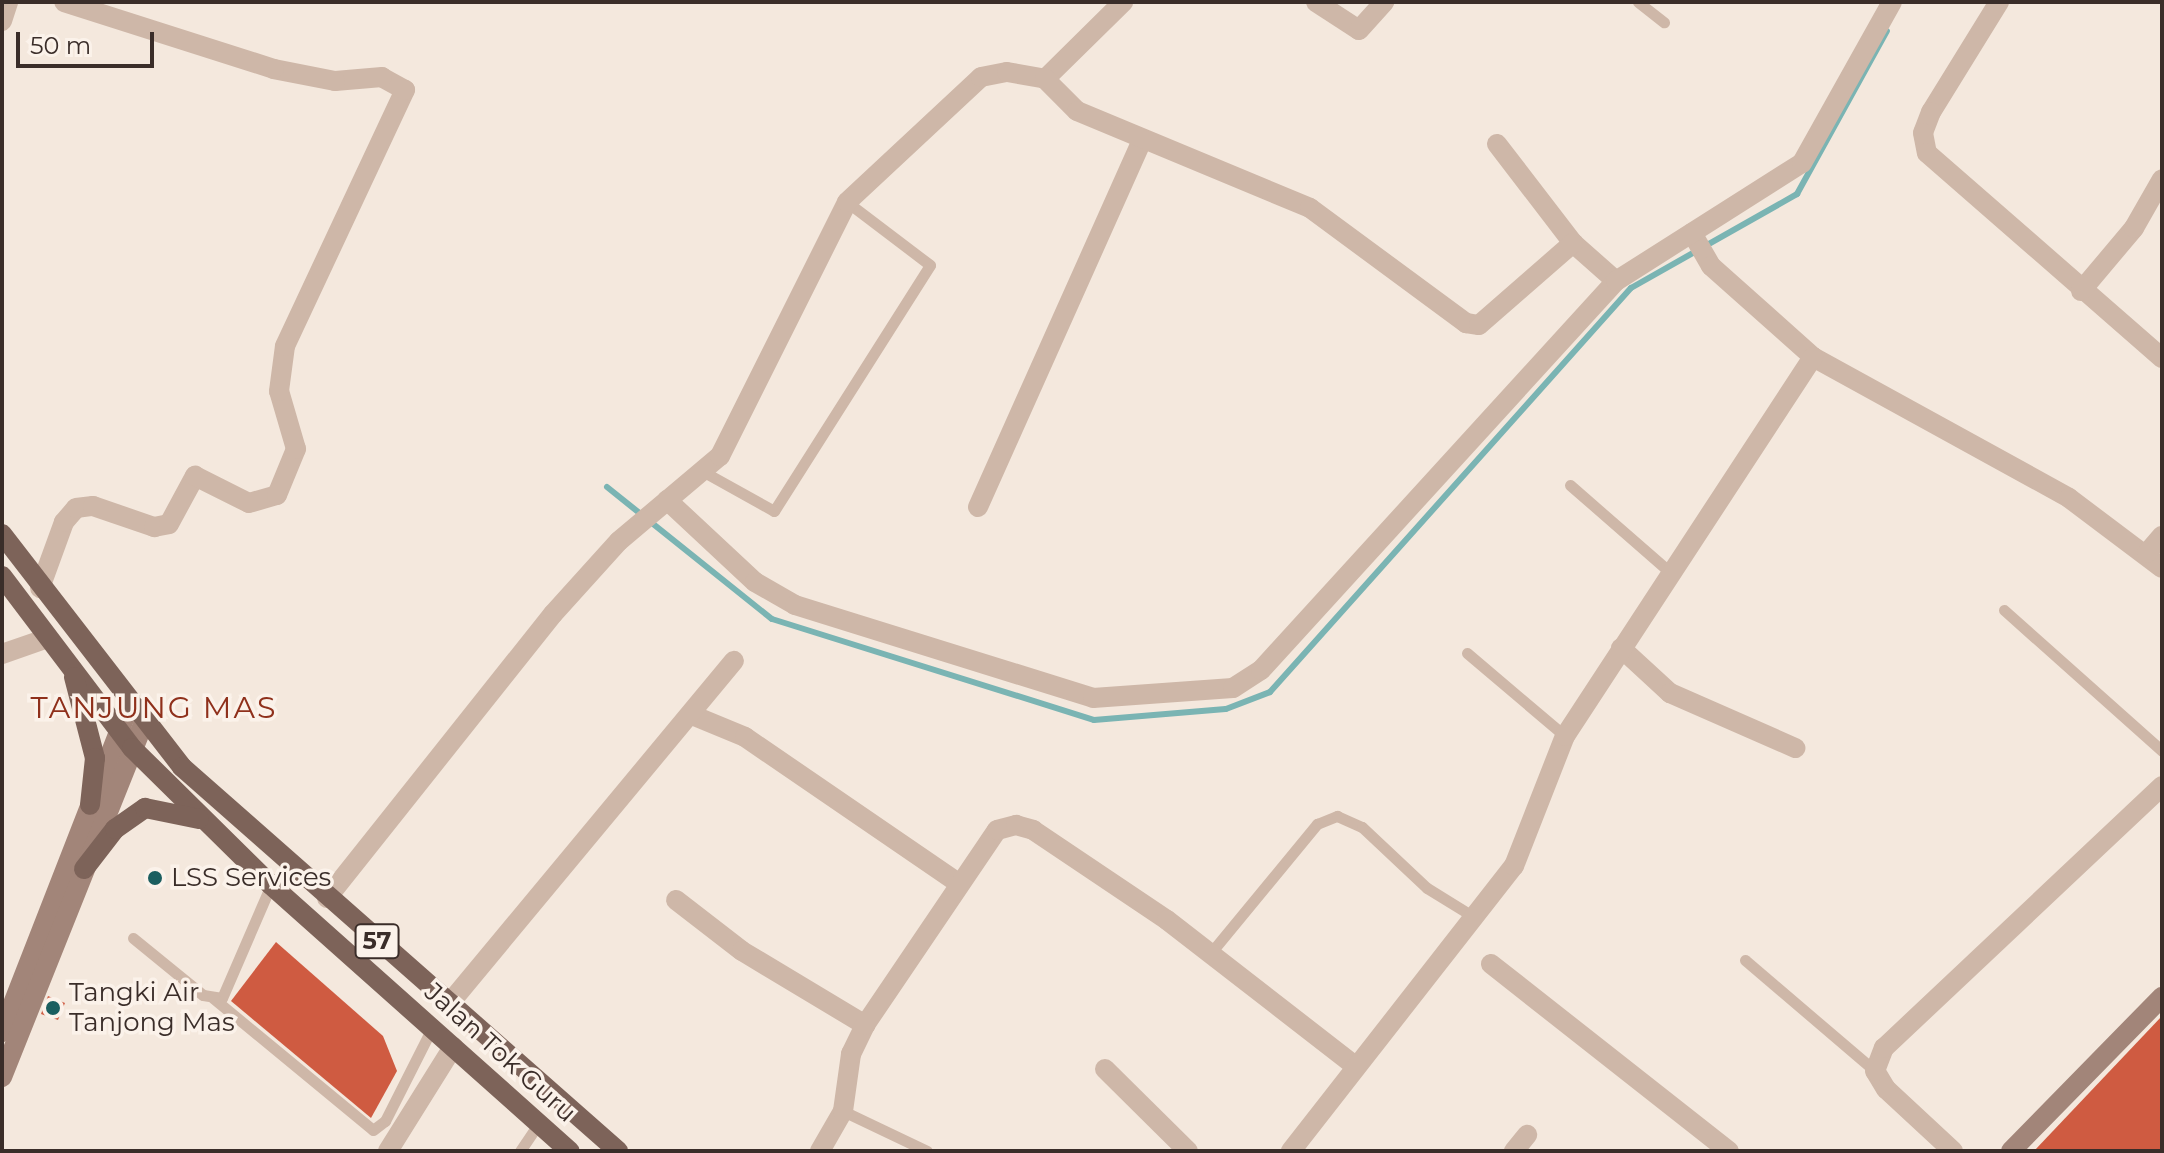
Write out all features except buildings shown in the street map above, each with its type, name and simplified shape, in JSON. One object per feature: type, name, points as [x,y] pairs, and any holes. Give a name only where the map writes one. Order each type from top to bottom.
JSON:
[{"type":"main road","name":"57","points":[[2,534],[143,724]]},
{"type":"main road","name":"Jalan Tok Guru","points":[[2,576],[132,748],[271,885],[570,1151]]},
{"type":"main road","points":[[74,674],[95,758],[90,805]]},
{"type":"main road","points":[[2,1032],[129,706]]},
{"type":"main road","name":"Jalan Tok Guru","points":[[143,724],[327,898],[618,1151]]},
{"type":"main road","points":[[2,1077],[143,724]]},
{"type":"main road","points":[[84,869],[115,829],[145,808],[207,822]]},
{"type":"main road","points":[[2011,1151],[2162,997]]},
{"type":"street","points":[[2,21],[8,2]]},
{"type":"street","points":[[40,588],[64,522],[76,508],[93,506],[154,527],[169,524],[195,476],[249,503],[277,495],[296,449],[279,391],[285,346],[405,90],[382,77],[335,81],[274,69],[64,2]]},
{"type":"street","points":[[1045,79],[1123,2]]},
{"type":"street","points":[[1316,2],[1359,30],[1373,23],[1384,2]]},
{"type":"street","points":[[664,503],[755,582],[795,605],[1093,698],[1204,695],[1233,688],[1261,670],[1616,281],[1698,244],[1802,163],[1892,2]]},
{"type":"street","points":[[1999,2],[1931,112],[1923,133],[1927,153],[2081,291],[2162,358]]},
{"type":"street","points":[[327,898],[619,541],[704,472],[743,415],[847,202],[981,77],[1007,72],[1045,79],[1077,111],[1337,222],[1466,323],[1479,325],[1573,243]]},
{"type":"street","points":[[978,507],[1142,141]]},
{"type":"street","points":[[1497,144],[1573,243],[1616,281]]},
{"type":"street","points":[[2081,291],[2134,228],[2162,179]]},
{"type":"street","points":[[1698,244],[1763,319],[1813,357],[1962,435],[2147,553],[2162,568]]},
{"type":"street","points":[[1297,1148],[1355,1066],[1474,917],[1527,844],[1565,736],[1813,357]]},
{"type":"street","points":[[2147,553],[2162,536]]},
{"type":"street","points":[[2,654],[48,638]]},
{"type":"street","points":[[1621,648],[1670,693],[1795,748]]},
{"type":"street","points":[[449,1004],[734,661]]},
{"type":"street","points":[[692,715],[745,737],[958,883]]},
{"type":"street","points":[[1953,1151],[1875,1071],[1884,1048],[2162,786]]},
{"type":"street","points":[[820,1151],[843,1111],[851,1054],[865,1025],[958,883],[997,830],[1033,830],[1209,955],[1355,1066]]},
{"type":"street","points":[[676,900],[742,951],[865,1025]]},
{"type":"street","points":[[1491,964],[1729,1151]]},
{"type":"street","points":[[388,1151],[453,1047]]},
{"type":"street","points":[[1105,1069],[1188,1151]]},
{"type":"street","points":[[1514,1151],[1527,1135]]},
{"type":"lane","points":[[1638,2],[1664,22]]},
{"type":"lane","points":[[704,472],[774,511],[930,265],[847,202]]},
{"type":"lane","points":[[1570,485],[1672,574]]},
{"type":"lane","points":[[2004,610],[2162,751]]},
{"type":"lane","points":[[1467,653],[1565,736]]},
{"type":"lane","points":[[1209,955],[1317,824],[1337,816],[1362,827],[1427,888],[1474,917]]},
{"type":"lane","points":[[213,998],[227,993],[271,885]]},
{"type":"lane","points":[[133,938],[213,998],[373,1130],[385,1121],[432,1028]]},
{"type":"lane","points":[[1745,960],[1875,1071]]},
{"type":"lane","points":[[843,1111],[927,1151]]},
{"type":"lane","points":[[520,1151],[539,1123]]},
{"type":"waterway","points":[[607,487],[772,619],[1094,720],[1226,709],[1270,692],[1631,288],[1797,194],[1887,31]]},
{"type":"place","name":"LSS Services","points":[[155,878]]},
{"type":"place","name":"Tangki Air Tanjong Mas","points":[[53,1008]]},
{"type":"district","name":"TANJUNG MAS","points":[[154,708]]}]
